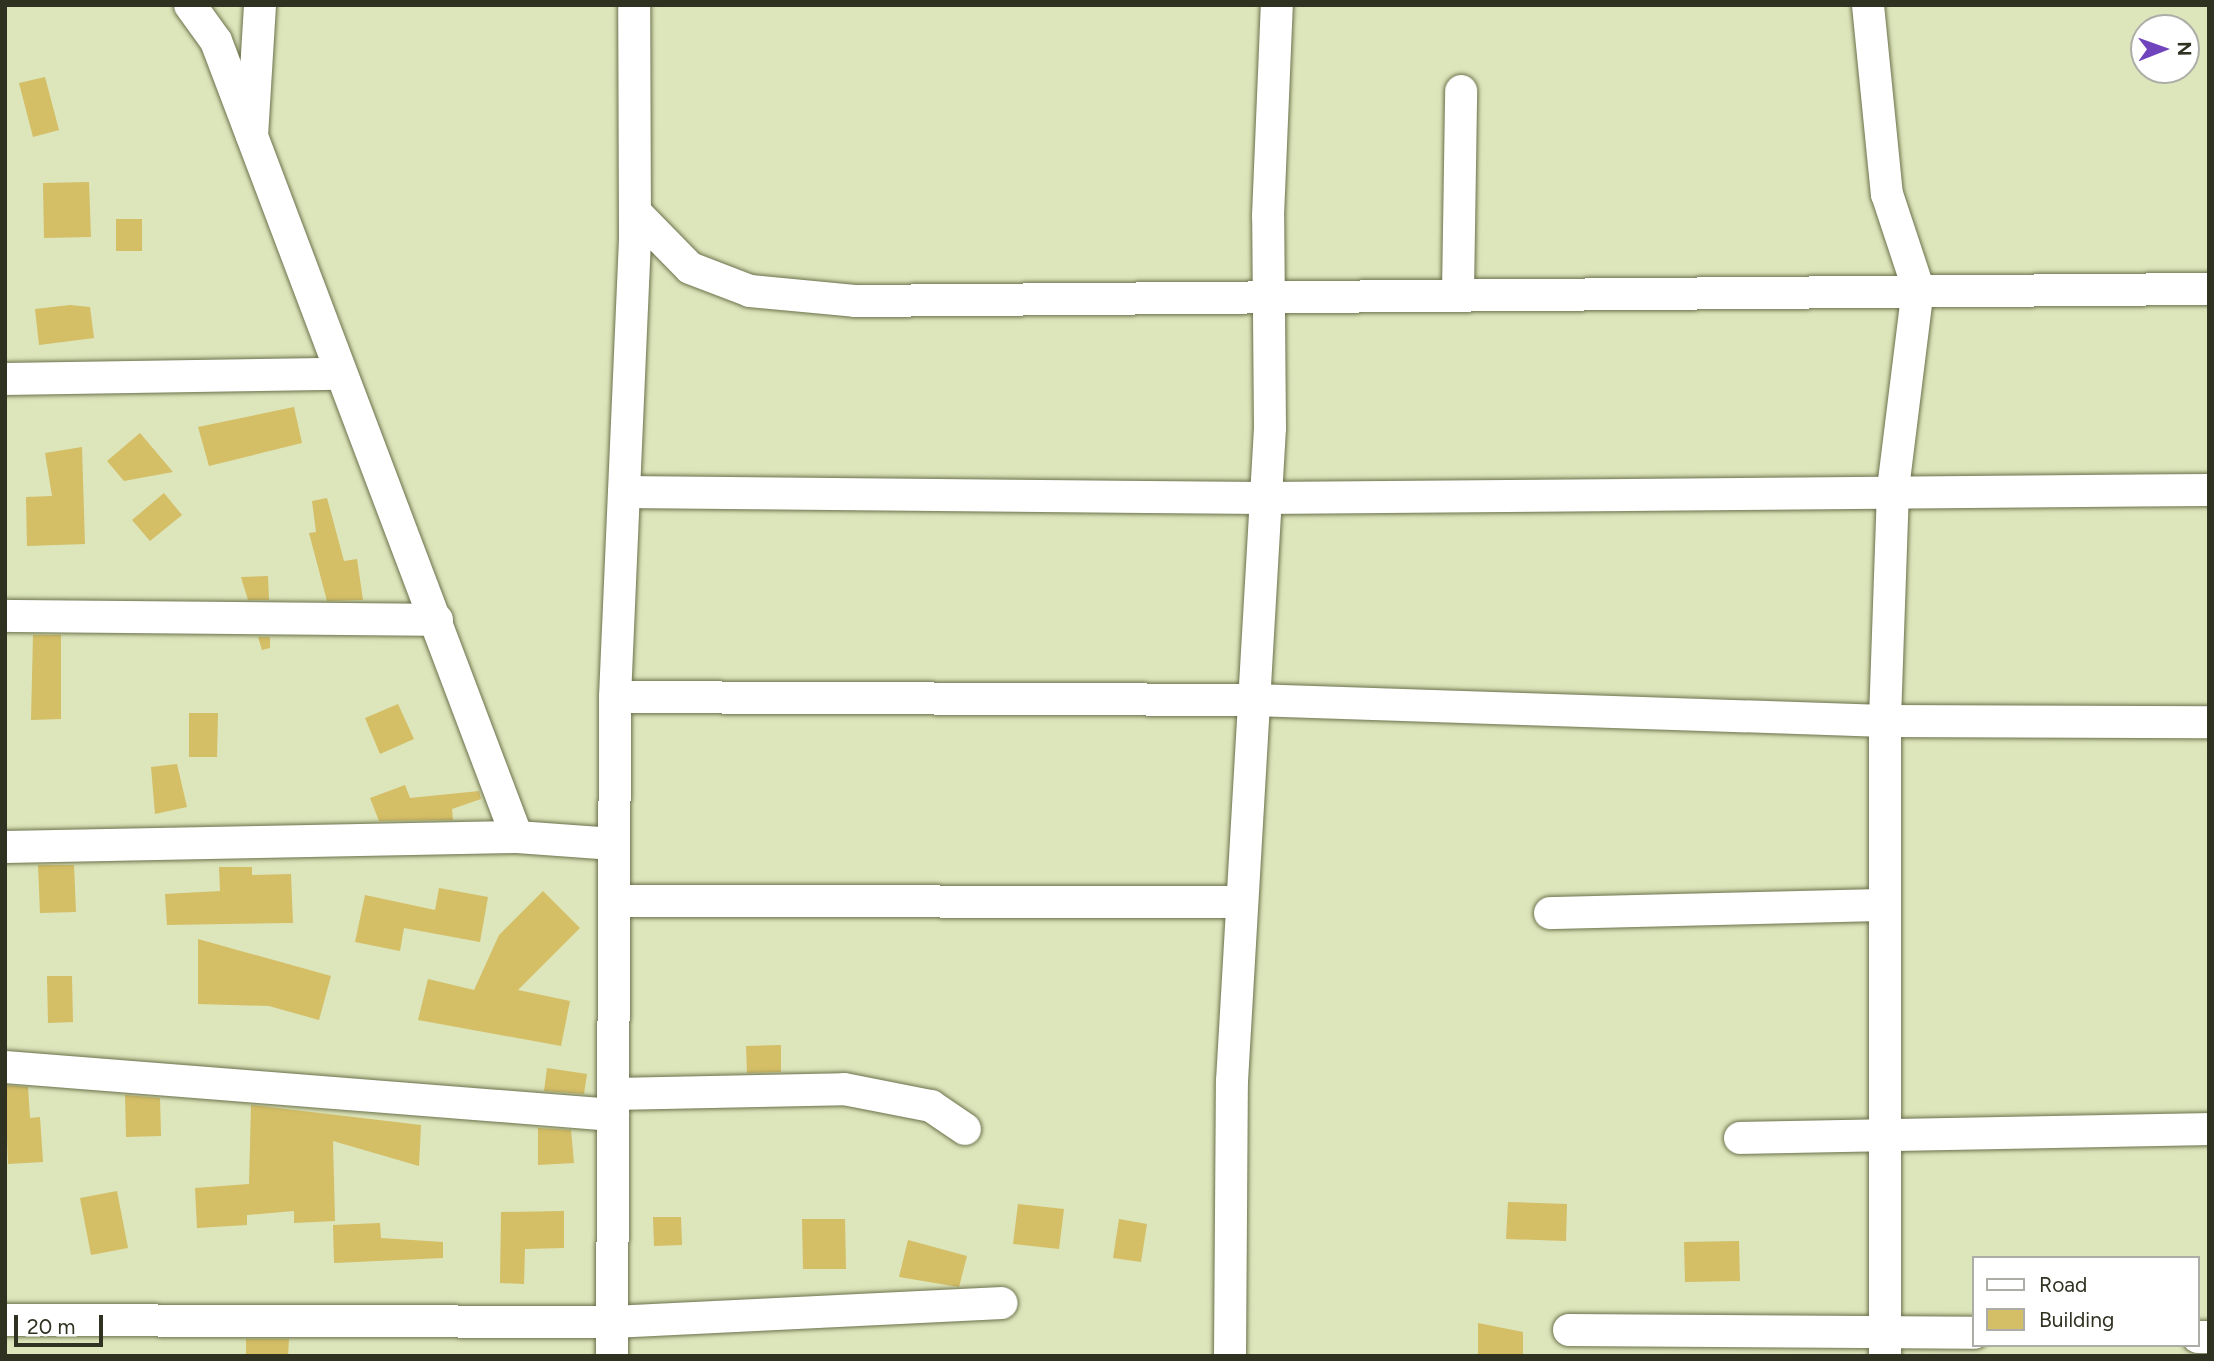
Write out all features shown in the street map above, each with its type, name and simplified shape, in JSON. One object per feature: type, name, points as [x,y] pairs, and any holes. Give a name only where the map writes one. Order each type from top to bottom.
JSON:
[{"type":"street","points":[[190,5],[216,41],[338,374],[437,620],[517,837]]},
{"type":"street","points":[[252,140],[260,5]]},
{"type":"street","points":[[612,1356],[615,696],[635,212],[634,5]]},
{"type":"street","points":[[1230,1356],[1241,902],[1264,498],[1277,5]]},
{"type":"street","points":[[1868,5],[1887,194],[1918,288],[1893,490],[1885,721],[1885,1344]]},
{"type":"street","points":[[1458,293],[1461,91]]},
{"type":"street","points":[[635,212],[690,268],[750,290],[855,301],[1918,288],[2209,289]]},
{"type":"street","points":[[5,379],[338,374]]},
{"type":"street","points":[[624,492],[1264,498],[1893,490],[2209,490]]},
{"type":"street","points":[[5,615],[437,620]]},
{"type":"street","points":[[615,696],[1253,701],[1885,721],[2209,722]]},
{"type":"street","points":[[5,847],[517,837],[614,844]]},
{"type":"street","points":[[615,901],[1241,902]]},
{"type":"street","points":[[1550,913],[1885,905]]},
{"type":"street","points":[[5,1067],[614,1105],[844,1089],[931,1105],[965,1129]]},
{"type":"street","points":[[1740,1138],[2209,1129]]},
{"type":"street","points":[[5,1320],[612,1322],[1002,1303]]},
{"type":"street","points":[[1569,1330],[1885,1344],[1972,1334]]},
{"type":"building","points":[[45,77],[59,130],[33,137],[19,83]]},
{"type":"building","points":[[89,182],[91,237],[44,238],[43,183]]},
{"type":"building","points":[[116,219],[142,219],[142,251],[116,251]]},
{"type":"building","points":[[70,305],[90,307],[94,338],[39,345],[35,309]]},
{"type":"building","points":[[294,407],[302,443],[209,466],[198,427]]},
{"type":"building","points":[[140,433],[173,472],[124,481],[107,461]]},
{"type":"building","points":[[82,447],[85,544],[27,546],[26,497],[52,496],[45,453]]},
{"type":"building","points":[[164,493],[182,515],[150,541],[132,520]]},
{"type":"building","points":[[327,498],[344,561],[357,559],[363,600],[327,601],[309,533],[316,532],[312,501]]},
{"type":"building","points":[[268,576],[269,600],[248,600],[241,577]]},
{"type":"building","points":[[33,635],[61,635],[61,719],[31,720]]},
{"type":"building","points":[[258,637],[270,637],[270,648],[262,650]]},
{"type":"building","points":[[398,704],[414,739],[380,754],[365,718]]},
{"type":"building","points":[[189,713],[218,713],[217,757],[189,757]]},
{"type":"building","points":[[177,764],[187,807],[155,814],[151,767]]},
{"type":"building","points":[[405,785],[410,798],[479,791],[481,799],[452,809],[453,820],[379,821],[370,798]]},
{"type":"building","points":[[38,865],[74,865],[76,912],[40,913]]},
{"type":"building","points":[[219,867],[252,867],[252,875],[291,874],[293,923],[167,925],[165,894],[220,891]]},
{"type":"building","points":[[439,888],[488,897],[480,942],[404,928],[400,951],[355,942],[365,895],[435,910]]},
{"type":"building","points":[[543,891],[580,928],[518,990],[570,1001],[561,1046],[418,1020],[428,979],[474,990],[499,935]]},
{"type":"building","points":[[198,939],[331,976],[319,1020],[269,1006],[198,1004]]},
{"type":"building","points":[[47,976],[72,976],[73,1022],[48,1023]]},
{"type":"building","points":[[781,1045],[781,1072],[747,1073],[746,1046]]},
{"type":"building","points":[[547,1068],[587,1074],[584,1094],[544,1091]]},
{"type":"building","points":[[5,1085],[28,1087],[30,1118],[40,1117],[43,1162],[8,1164]]},
{"type":"building","points":[[125,1095],[160,1098],[161,1136],[126,1137]]},
{"type":"building","points":[[251,1105],[421,1125],[419,1166],[333,1141],[335,1221],[294,1223],[294,1211],[247,1215],[247,1225],[197,1228],[195,1188],[249,1184]]},
{"type":"building","points":[[538,1128],[571,1130],[574,1163],[538,1165]]},
{"type":"building","points":[[117,1191],[128,1248],[91,1255],[80,1198]]},
{"type":"building","points":[[1508,1202],[1567,1204],[1566,1241],[1506,1239]]},
{"type":"building","points":[[1018,1204],[1064,1209],[1059,1249],[1013,1244]]},
{"type":"building","points":[[564,1211],[564,1248],[525,1249],[524,1284],[500,1283],[501,1212]]},
{"type":"building","points":[[653,1217],[681,1217],[682,1245],[654,1246]]},
{"type":"building","points":[[802,1219],[845,1219],[846,1269],[803,1269]]},
{"type":"building","points":[[1119,1219],[1147,1224],[1141,1262],[1113,1258]]},
{"type":"building","points":[[380,1223],[381,1238],[443,1242],[443,1258],[334,1263],[333,1225]]},
{"type":"building","points":[[908,1240],[967,1256],[959,1287],[899,1277]]},
{"type":"building","points":[[1739,1241],[1740,1281],[1685,1282],[1684,1242]]},
{"type":"building","points":[[1478,1323],[1523,1332],[1523,1356],[1478,1356]]},
{"type":"building","points":[[246,1339],[289,1339],[288,1356],[246,1356]]}]
